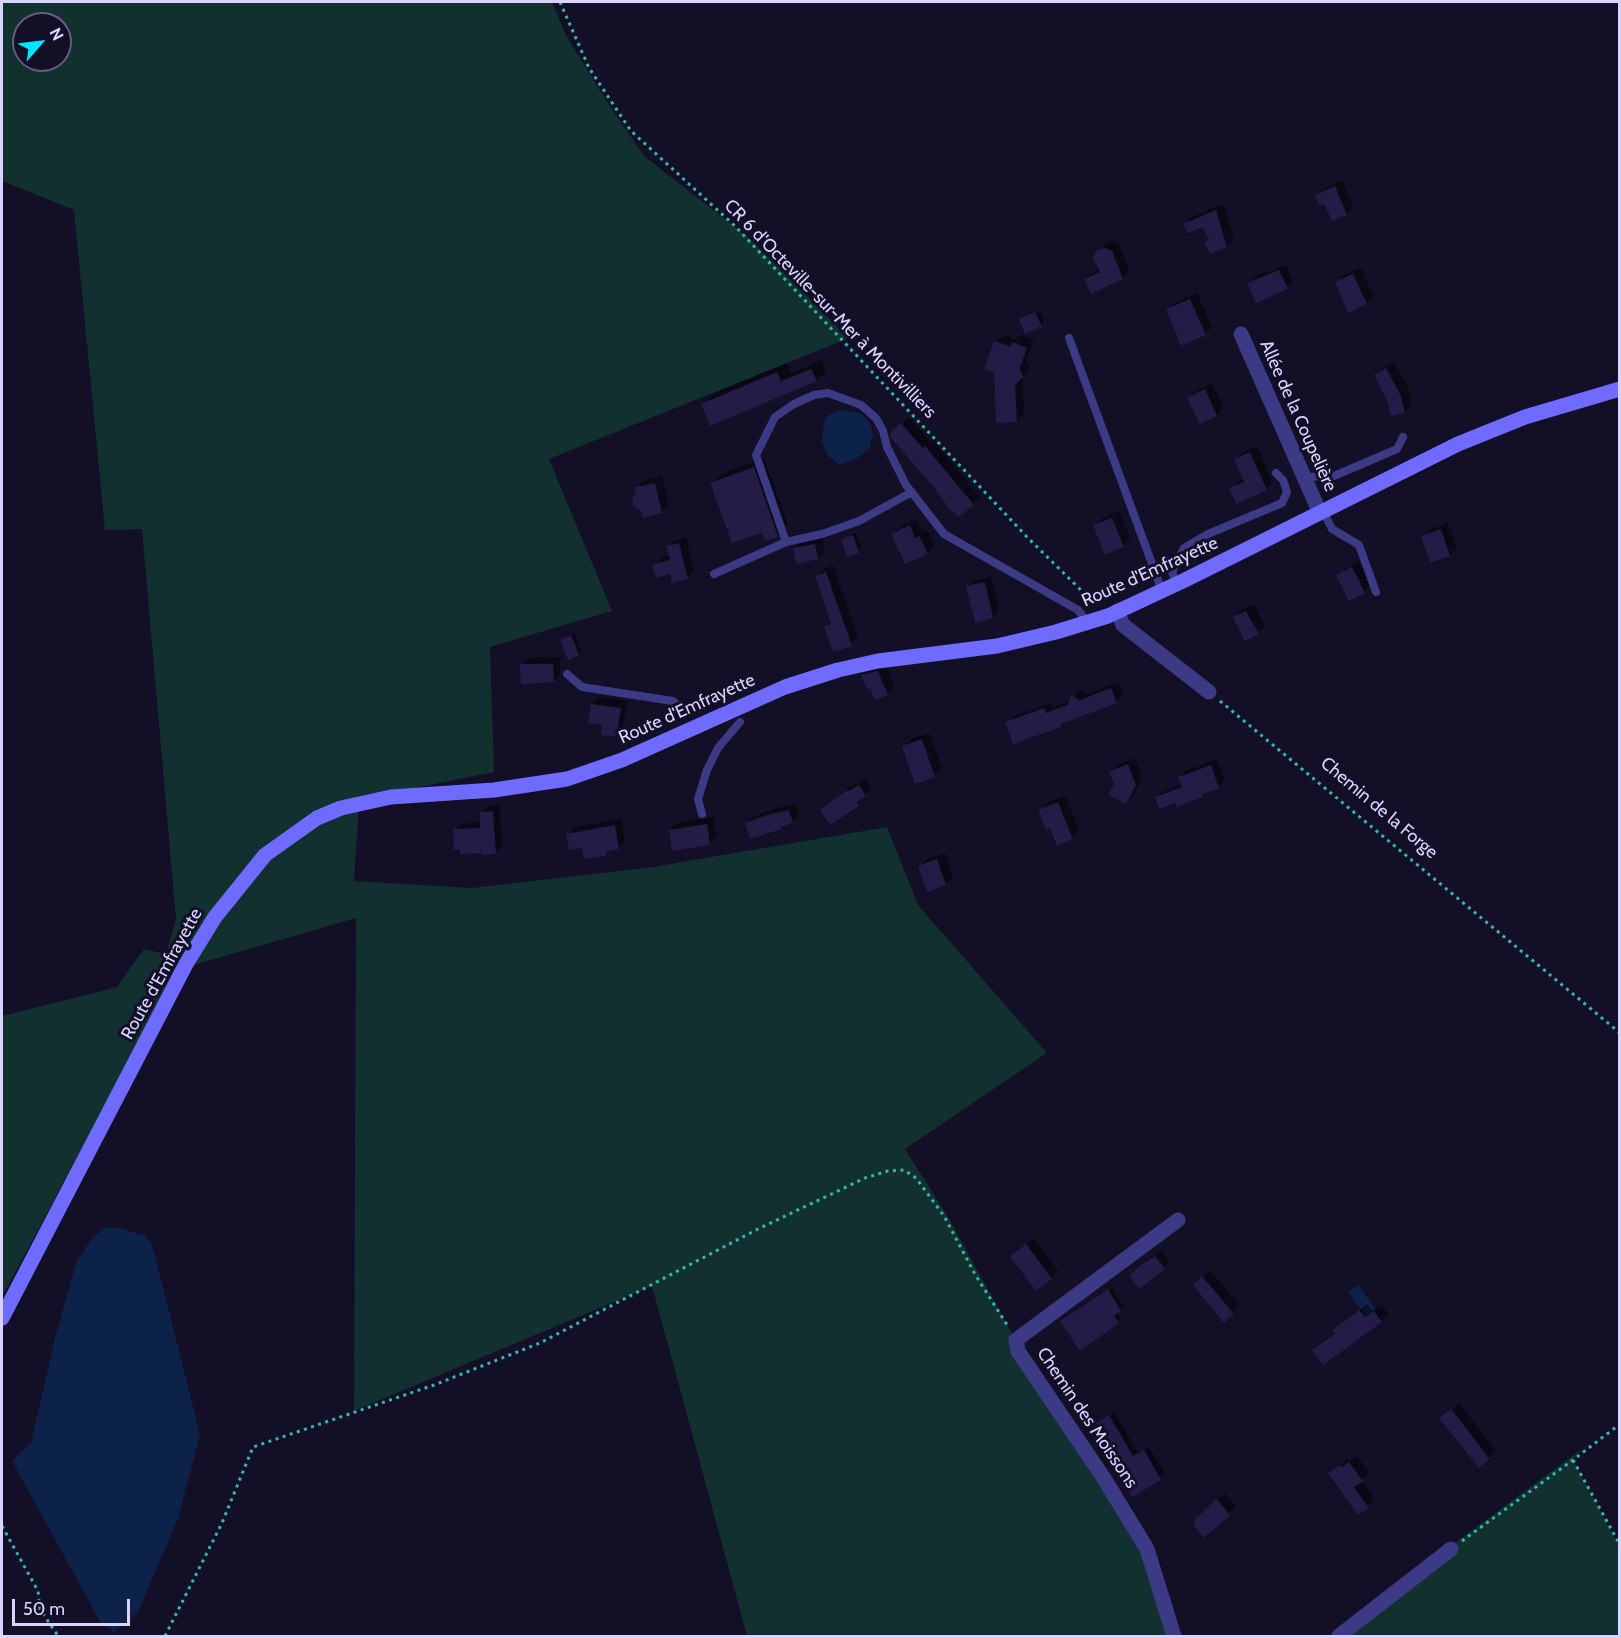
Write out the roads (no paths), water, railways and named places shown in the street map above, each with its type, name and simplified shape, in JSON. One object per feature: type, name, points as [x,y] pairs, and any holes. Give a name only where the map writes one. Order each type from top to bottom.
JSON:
[{"type":"street","name":"Allée de la Coupelière","points":[[1241,334],[1321,512]]},
{"type":"street","name":"Route d'Emfrayette","points":[[2,1318],[186,964],[214,917],[265,855],[317,818],[341,807],[392,797],[494,790],[567,779],[622,760],[785,687],[838,670],[878,661],[997,646],[1056,632],[1112,614],[1178,584],[1458,444],[1525,417],[1620,389]]},
{"type":"street","points":[[1112,614],[1209,692]]},
{"type":"street","name":"Chemin des Moissons","points":[[1174,1636],[1147,1549],[1105,1479],[1018,1350],[1016,1340],[1178,1220]]},
{"type":"street","points":[[1339,1636],[1451,1549]]},
{"type":"lane","points":[[1069,338],[1162,591]]},
{"type":"lane","points":[[786,542],[756,455],[775,417],[794,404],[814,395],[828,393],[861,405],[876,418],[883,431],[887,447],[912,492],[944,534],[1078,610],[1087,622]]},
{"type":"lane","points":[[1304,477],[1334,476],[1397,449],[1403,437]]},
{"type":"lane","points":[[1178,584],[1172,572],[1184,548],[1208,534],[1282,503],[1287,492],[1283,480],[1276,473]]},
{"type":"lane","points":[[714,574],[786,542],[822,534],[859,521],[912,492]]},
{"type":"lane","points":[[1321,512],[1332,529],[1359,545],[1376,592]]},
{"type":"lane","points":[[567,674],[582,687],[673,701],[683,709]]},
{"type":"lane","points":[[702,814],[698,799],[707,770],[718,748],[740,722]]},
{"type":"water","points":[[839,410],[863,415],[870,424],[873,434],[869,449],[857,458],[840,465],[828,456],[822,442],[824,422],[827,416]]},
{"type":"water","points":[[105,1228],[117,1228],[144,1235],[152,1244],[200,1434],[179,1516],[138,1612],[114,1632],[101,1623],[12,1461],[31,1443],[54,1342],[77,1260],[94,1236]]},
{"type":"water","points":[[1358,1285],[1376,1310],[1366,1317],[1348,1292]]}]
